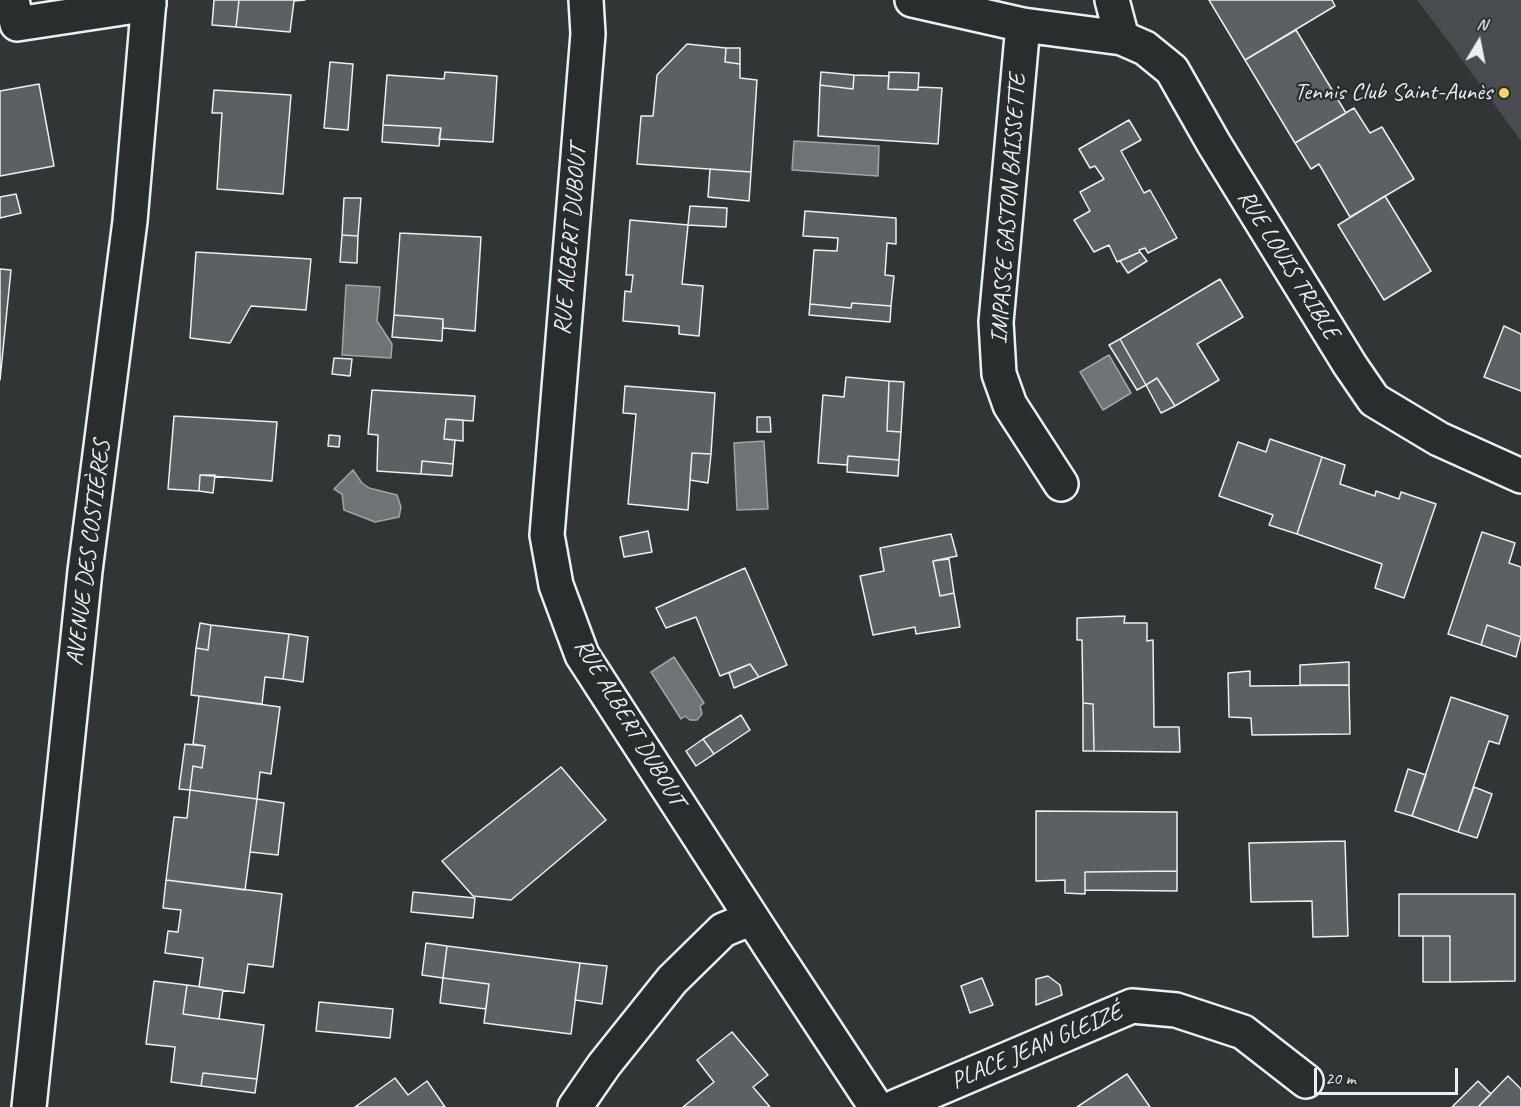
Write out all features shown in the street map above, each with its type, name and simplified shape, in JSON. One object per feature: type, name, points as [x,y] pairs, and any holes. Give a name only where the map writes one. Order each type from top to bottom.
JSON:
[{"type":"street","points":[[12,0],[17,24],[149,2]]},
{"type":"street","name":"RUE LOUIS TRIBLE","points":[[912,0],[1023,25],[1122,38],[1145,48],[1172,70],[1214,144],[1350,365],[1374,400],[1439,439],[1521,476]]},
{"type":"street","points":[[1112,0],[1122,38]]},
{"type":"street","name":"RUE ALBERT DUBOUT","points":[[594,1],[588,34],[547,535],[556,585],[582,655],[876,1107]]},
{"type":"street","name":"AVENUE DES COSTIÈRES","points":[[29,1107],[87,559],[130,221],[149,2]]},
{"type":"street","name":"IMPASSE GASTON BAISSETTE","points":[[1023,25],[996,322],[999,374],[1010,405],[1060,484]]},
{"type":"street","points":[[575,1107],[604,1065],[672,980],[723,930],[752,918]]},
{"type":"street","name":"PLACE JEAN GLEIZÉ","points":[[895,1107],[1132,1006],[1176,1010],[1243,1032],[1306,1081]]},
{"type":"shaded area","name":"Tennis Club Saint-Aunès","points":[[1417,0],[1521,0],[1521,141],[1452,46]]},
{"type":"shaded area","points":[[794,141],[879,146],[878,176],[792,170]]},
{"type":"shaded area","points":[[346,285],[380,287],[377,321],[392,344],[391,358],[342,355]]},
{"type":"shaded area","points":[[1109,355],[1131,393],[1103,410],[1080,372]]},
{"type":"shaded area","points":[[764,441],[768,509],[737,510],[734,443]]},
{"type":"shaded area","points":[[353,470],[362,483],[369,488],[397,495],[401,507],[399,517],[375,522],[344,510],[342,494],[334,489]]},
{"type":"shaded area","points":[[674,657],[704,703],[700,706],[702,714],[697,720],[690,720],[685,716],[681,719],[651,672]]},
{"type":"building","points":[[214,0],[239,0],[236,27],[212,25]]},
{"type":"building","points":[[239,0],[305,0],[294,1],[290,32],[236,27]]},
{"type":"building","points":[[1209,0],[1332,0],[1335,6],[1245,60]]},
{"type":"building","points":[[1296,30],[1346,113],[1295,143],[1245,60]]},
{"type":"building","points":[[687,44],[726,48],[725,62],[740,64],[740,78],[757,80],[751,172],[637,164],[641,116],[653,116],[657,75]]},
{"type":"building","points":[[726,48],[740,48],[740,64],[725,62]]},
{"type":"building","points":[[330,62],[353,64],[348,130],[324,128]]},
{"type":"building","points":[[445,72],[497,76],[493,142],[439,139],[441,128],[383,125],[387,75],[444,79]]},
{"type":"building","points":[[821,72],[854,75],[853,89],[820,85]]},
{"type":"building","points":[[889,72],[919,73],[918,90],[888,89]]},
{"type":"building","points":[[854,75],[889,76],[888,89],[942,88],[938,144],[818,136],[820,85],[853,89]]},
{"type":"building","points":[[39,84],[54,166],[0,176],[0,91]]},
{"type":"building","points":[[214,90],[291,95],[283,194],[217,189],[222,113],[212,113]]},
{"type":"building","points":[[1354,108],[1370,133],[1382,127],[1414,179],[1350,217],[1319,164],[1311,169],[1295,143]]},
{"type":"building","points":[[1129,120],[1141,140],[1121,151],[1144,193],[1150,190],[1177,238],[1148,253],[1145,248],[1117,262],[1109,245],[1094,252],[1074,220],[1090,211],[1080,192],[1104,179],[1095,166],[1090,168],[1079,149]]},
{"type":"building","points":[[383,125],[441,128],[439,146],[382,142]]},
{"type":"building","points":[[710,169],[751,172],[749,201],[708,197]]},
{"type":"building","points":[[16,194],[21,213],[0,218],[0,197]]},
{"type":"building","points":[[1385,196],[1431,271],[1384,300],[1338,225]]},
{"type":"building","points":[[344,198],[361,198],[358,236],[342,235]]},
{"type":"building","points":[[690,206],[727,208],[726,227],[688,225]]},
{"type":"building","points":[[805,211],[896,218],[896,244],[887,243],[885,275],[894,276],[891,306],[852,303],[851,308],[810,304],[814,250],[837,251],[838,238],[803,236]]},
{"type":"building","points":[[630,220],[688,225],[682,284],[703,286],[699,336],[679,334],[679,326],[623,321],[625,291],[631,292],[633,275],[626,275]]},
{"type":"building","points":[[400,233],[481,237],[475,331],[443,328],[443,319],[394,315]]},
{"type":"building","points":[[342,235],[358,236],[357,263],[340,262]]},
{"type":"building","points":[[196,252],[311,259],[306,310],[251,306],[230,343],[190,338]]},
{"type":"building","points":[[1140,252],[1147,261],[1128,273],[1120,261]]},
{"type":"building","points":[[0,269],[11,270],[0,380]]},
{"type":"building","points":[[1220,279],[1243,317],[1197,344],[1219,380],[1175,406],[1157,378],[1146,385],[1120,339]]},
{"type":"building","points":[[852,303],[891,306],[890,322],[809,315],[810,304],[851,308]]},
{"type":"building","points":[[394,315],[443,319],[442,341],[392,337]]},
{"type":"building","points":[[1504,326],[1521,334],[1521,391],[1484,377]]},
{"type":"building","points":[[1120,339],[1146,385],[1137,390],[1109,345]]},
{"type":"building","points":[[334,358],[352,359],[350,376],[332,374]]},
{"type":"building","points":[[846,377],[889,381],[887,431],[901,432],[899,460],[848,456],[847,465],[818,463],[823,395],[844,397]]},
{"type":"building","points":[[1157,378],[1175,406],[1161,413],[1146,385]]},
{"type":"building","points":[[889,381],[904,382],[901,432],[887,431]]},
{"type":"building","points":[[625,386],[715,393],[711,454],[692,453],[688,510],[628,504],[636,414],[623,413]]},
{"type":"building","points":[[372,390],[475,396],[473,421],[446,419],[444,439],[455,440],[453,464],[422,461],[421,474],[377,471],[378,435],[368,434]]},
{"type":"building","points":[[174,416],[277,422],[272,481],[200,475],[199,491],[168,489]]},
{"type":"building","points":[[757,417],[770,417],[771,432],[757,432]]},
{"type":"building","points":[[446,419],[463,420],[463,441],[444,439]]},
{"type":"building","points":[[329,435],[340,436],[339,447],[328,446]]},
{"type":"building","points":[[1270,439],[1322,457],[1297,534],[1269,525],[1273,515],[1219,496],[1238,442],[1266,452]]},
{"type":"building","points":[[692,453],[711,454],[708,483],[690,480]]},
{"type":"building","points":[[848,456],[899,460],[898,476],[847,472]]},
{"type":"building","points":[[1322,457],[1345,465],[1340,484],[1375,496],[1376,491],[1399,499],[1401,492],[1436,504],[1404,598],[1375,588],[1382,564],[1297,534]]},
{"type":"building","points":[[422,461],[453,464],[452,476],[421,474]]},
{"type":"building","points":[[200,475],[215,475],[213,493],[199,491]]},
{"type":"building","points":[[648,531],[652,552],[624,557],[620,537]]},
{"type":"building","points":[[1482,532],[1515,543],[1509,563],[1521,567],[1521,637],[1487,625],[1481,645],[1448,634]]},
{"type":"building","points":[[951,534],[957,556],[933,561],[940,596],[954,593],[960,627],[916,634],[915,627],[873,635],[860,576],[884,571],[880,548]]},
{"type":"building","points":[[949,559],[954,593],[940,596],[933,561]]},
{"type":"building","points":[[745,568],[787,665],[759,677],[750,664],[720,676],[696,617],[666,628],[656,608]]},
{"type":"building","points":[[1125,616],[1124,623],[1147,623],[1147,641],[1153,640],[1154,727],[1179,727],[1180,752],[1094,751],[1093,704],[1083,703],[1082,640],[1077,640],[1077,618]]},
{"type":"building","points":[[200,623],[211,625],[208,650],[196,648]]},
{"type":"building","points":[[211,625],[289,634],[283,679],[265,677],[262,704],[191,695],[196,648],[208,650]]},
{"type":"building","points":[[1487,625],[1521,637],[1516,657],[1481,645]]},
{"type":"building","points":[[289,634],[308,637],[303,682],[283,679]]},
{"type":"building","points":[[1349,662],[1349,685],[1300,685],[1300,665]]},
{"type":"building","points":[[750,664],[759,677],[734,688],[729,673]]},
{"type":"building","points":[[1250,671],[1250,686],[1349,685],[1350,734],[1252,735],[1251,718],[1229,717],[1228,673]]},
{"type":"building","points":[[199,696],[280,707],[271,774],[260,772],[257,799],[190,790],[193,766],[202,768],[205,746],[193,744]]},
{"type":"building","points":[[1451,697],[1508,716],[1499,744],[1489,741],[1458,832],[1412,816]]},
{"type":"building","points":[[1083,703],[1093,704],[1094,751],[1083,751]]},
{"type":"building","points":[[741,715],[750,730],[714,754],[703,739]]},
{"type":"building","points":[[703,739],[714,754],[696,766],[686,751]]},
{"type":"building","points":[[185,744],[205,746],[202,768],[193,766],[190,790],[179,789]]},
{"type":"building","points":[[561,767],[606,820],[511,900],[473,896],[442,861]]},
{"type":"building","points":[[1408,769],[1426,775],[1412,816],[1395,811]]},
{"type":"building","points":[[1474,787],[1492,794],[1477,838],[1458,832]]},
{"type":"building","points":[[190,790],[257,799],[245,890],[166,880],[174,817],[187,818]]},
{"type":"building","points":[[257,799],[284,803],[278,855],[250,852]]},
{"type":"building","points":[[1036,811],[1177,812],[1177,871],[1085,872],[1085,894],[1065,893],[1065,880],[1036,881]]},
{"type":"building","points":[[1345,841],[1348,936],[1313,937],[1312,901],[1251,902],[1249,843]]},
{"type":"building","points":[[1177,871],[1177,891],[1085,890],[1085,872]]},
{"type":"building","points":[[166,880],[282,894],[273,967],[248,964],[244,993],[199,987],[203,958],[165,953],[168,931],[178,932],[181,910],[163,908]]},
{"type":"building","points":[[413,892],[475,898],[473,918],[411,912]]},
{"type":"building","points":[[1399,894],[1515,894],[1515,981],[1450,982],[1450,936],[1399,936]]},
{"type":"building","points":[[1423,936],[1450,936],[1450,982],[1423,982]]},
{"type":"building","points":[[426,943],[447,946],[443,978],[422,975]]},
{"type":"building","points":[[447,946],[580,963],[571,1034],[484,1023],[489,984],[443,978]]},
{"type":"building","points":[[580,963],[607,966],[602,1004],[575,1000]]},
{"type":"building","points":[[1048,976],[1060,985],[1062,995],[1036,1005],[1036,979]]},
{"type":"building","points":[[443,978],[489,984],[486,1009],[440,1003]]},
{"type":"building","points":[[982,978],[993,1005],[970,1013],[961,986]]},
{"type":"building","points":[[154,981],[187,985],[183,1014],[264,1025],[257,1079],[203,1073],[201,1086],[171,1082],[175,1047],[146,1044]]},
{"type":"building","points":[[187,985],[223,990],[219,1019],[183,1014]]},
{"type":"building","points":[[319,1002],[393,1009],[390,1038],[316,1031]]},
{"type":"building","points":[[732,1032],[768,1075],[753,1087],[770,1107],[683,1107],[714,1082],[697,1060]]},
{"type":"building","points":[[203,1073],[257,1079],[255,1093],[201,1086]]},
{"type":"building","points":[[1127,1074],[1150,1107],[1077,1107]]},
{"type":"building","points":[[1508,1076],[1521,1089],[1521,1107],[1478,1107]]},
{"type":"building","points":[[395,1078],[408,1095],[427,1081],[445,1107],[355,1107]]},
{"type":"building","points":[[1478,1081],[1491,1094],[1478,1107],[1452,1107]]},
{"type":"place","name":"Tennis Club Saint-Aunès","points":[[1504,93]]}]
